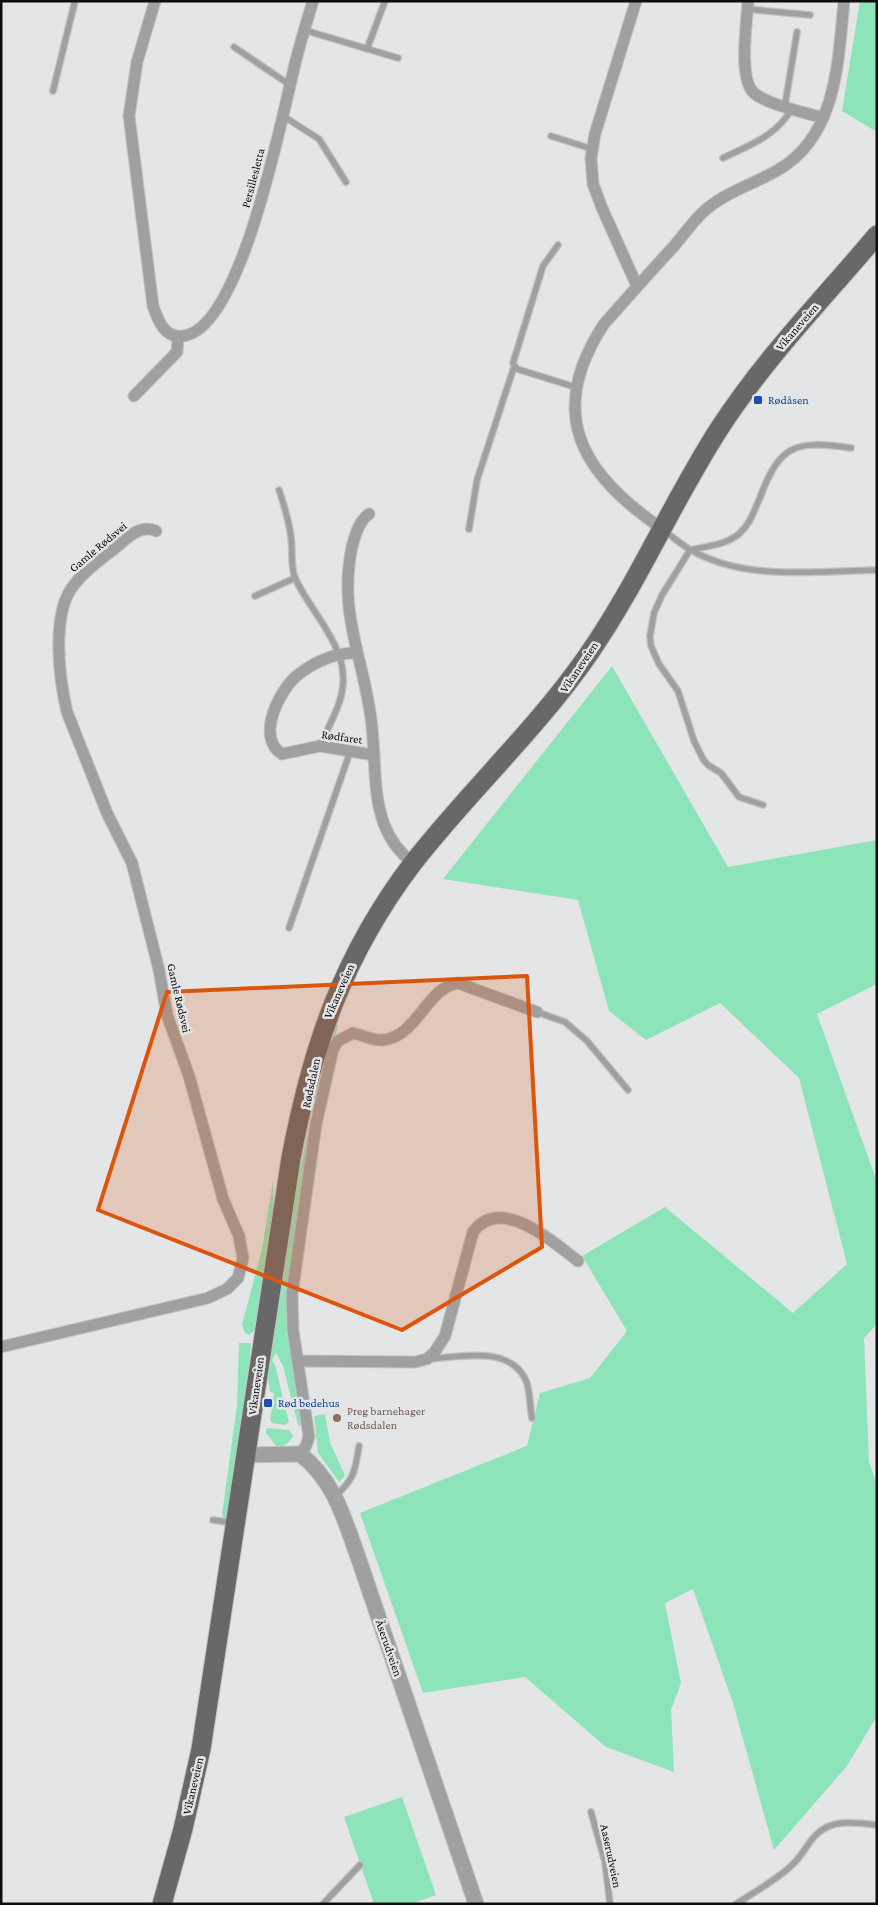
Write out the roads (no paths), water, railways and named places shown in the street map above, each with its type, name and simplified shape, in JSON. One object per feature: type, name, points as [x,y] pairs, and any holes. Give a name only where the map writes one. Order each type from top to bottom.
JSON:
[{"type":"main road","name":"Vikaneveien","points":[[162,1904],[183,1829],[201,1749],[291,1158],[310,1070],[320,1036],[347,971],[365,936],[413,863],[561,693],[590,651],[718,430],[757,374],[877,235]]},
{"type":"street","points":[[134,396],[177,352],[178,337],[165,330],[153,306],[129,116],[137,62],[155,1]]},
{"type":"street","name":"Persillesletta","points":[[178,337],[195,332],[205,324],[221,300],[238,267],[263,198],[290,85],[313,1]]},
{"type":"street","points":[[636,1],[592,149],[592,174],[596,191],[612,234],[637,286]]},
{"type":"street","points":[[661,528],[640,514],[616,492],[586,451],[574,414],[575,387],[585,357],[604,324],[702,213],[715,203],[790,162],[802,152],[824,118],[834,85],[844,1]]},
{"type":"street","points":[[748,5],[745,73],[748,85],[762,98],[824,118]]},
{"type":"street","name":"Rødfaret","points":[[370,514],[359,526],[348,565],[348,611],[356,653],[369,701],[374,755],[384,824],[394,843],[413,863]]},
{"type":"street","name":"Gamle Rødsvei","points":[[1,1347],[208,1298],[234,1284],[242,1268],[243,1258],[240,1236],[223,1199],[189,1076],[166,1015],[159,970],[132,863],[107,813],[67,712],[63,694],[60,635],[62,614],[67,596],[86,573],[125,540],[144,529],[156,531]]},
{"type":"street","name":"Rødfaret","points":[[356,653],[340,654],[309,667],[289,683],[282,693],[270,728],[271,740],[282,754],[320,746],[374,755]]},
{"type":"street","name":"Rødsdalen","points":[[300,1454],[306,1446],[309,1437],[292,1322],[292,1294],[323,1085],[333,1049],[338,1041],[352,1033],[374,1039],[392,1037],[417,1018],[446,986],[458,983],[537,1012]]},
{"type":"street","points":[[298,1361],[391,1362],[427,1359],[440,1346],[445,1336],[473,1232],[481,1224],[500,1219],[515,1220],[527,1224],[578,1261]]},
{"type":"street","points":[[246,1455],[300,1454]]},
{"type":"street","name":"Åserudveien","points":[[300,1454],[319,1470],[334,1497],[354,1548],[476,1904]]},
{"type":"lane","points":[[52,91],[74,1]]},
{"type":"lane","points":[[367,49],[385,1]]},
{"type":"lane","points":[[748,5],[810,15]]},
{"type":"lane","points":[[304,30],[398,58]]},
{"type":"lane","points":[[723,158],[781,126],[788,107],[797,32]]},
{"type":"lane","points":[[234,47],[290,85]]},
{"type":"lane","points":[[283,116],[319,139],[346,182]]},
{"type":"lane","points":[[551,136],[592,149]]},
{"type":"lane","points":[[469,529],[477,480],[514,367],[515,353],[543,266],[558,245]]},
{"type":"lane","points":[[514,367],[575,387]]},
{"type":"lane","points":[[763,805],[738,797],[721,773],[708,765],[703,759],[694,741],[678,691],[659,664],[651,646],[650,636],[654,613],[662,594],[690,550],[721,544],[741,532],[752,515],[778,460],[794,448],[815,443],[851,448]]},
{"type":"lane","points":[[279,490],[288,519],[292,569],[295,578],[340,654],[342,689],[339,703],[320,746]]},
{"type":"lane","points":[[661,528],[690,550],[732,565],[766,572],[810,573],[877,570]]},
{"type":"lane","points":[[254,596],[295,578]]},
{"type":"lane","points":[[289,928],[350,752]]},
{"type":"lane","points":[[537,1012],[569,1026],[603,1058],[628,1090]]},
{"type":"lane","points":[[427,1359],[485,1355],[502,1358],[526,1380],[532,1418]]},
{"type":"lane","points":[[334,1497],[351,1480],[359,1446]]},
{"type":"lane","points":[[213,1520],[236,1523]]},
{"type":"lane","name":"Aaserudveien","points":[[591,1812],[605,1862],[610,1904]]},
{"type":"lane","points":[[736,1904],[790,1867],[802,1855],[817,1834],[826,1827],[842,1823],[877,1825]]},
{"type":"lane","points":[[323,1904],[360,1865]]},
{"type":"place","name":"Rødåsen","points":[[758,400]]},
{"type":"place","name":"Rød bedehus","points":[[268,1403]]},
{"type":"place","name":"Preg barnehager Rødsdalen","points":[[337,1418]]}]
